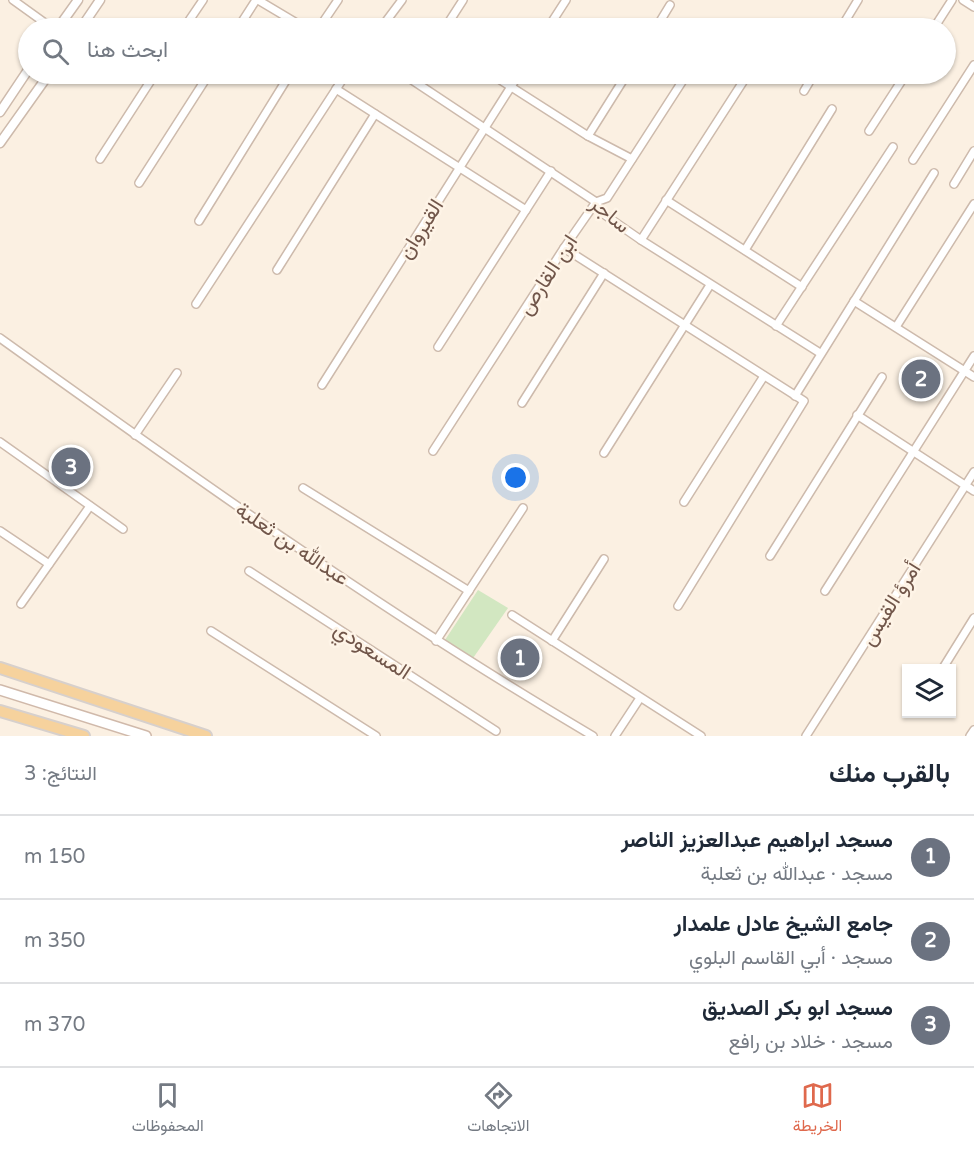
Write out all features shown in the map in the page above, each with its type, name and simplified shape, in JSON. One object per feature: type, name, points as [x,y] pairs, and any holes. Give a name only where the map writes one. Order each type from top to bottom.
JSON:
[{"type":"main road","points":[[0,668],[207,736]]},
{"type":"main road","points":[[0,690],[146,736]]},
{"type":"main road","points":[[0,711],[84,736]]},
{"type":"street","points":[[13,0],[38,18]]},
{"type":"street","points":[[65,18],[78,0]]},
{"type":"street","points":[[88,18],[100,0]]},
{"type":"street","points":[[191,18],[203,0]]},
{"type":"street","points":[[245,18],[257,0],[288,18]]},
{"type":"street","points":[[326,18],[338,0]]},
{"type":"street","points":[[388,18],[402,0]]},
{"type":"street","points":[[451,18],[462,0]]},
{"type":"street","points":[[554,18],[566,0]]},
{"type":"street","points":[[847,18],[858,0]]},
{"type":"street","points":[[940,18],[952,0]]},
{"type":"street","points":[[963,0],[974,7]]},
{"type":"street","points":[[662,18],[670,6]]},
{"type":"street","points":[[913,160],[974,65]]},
{"type":"street","points":[[0,112],[19,84]]},
{"type":"street","points":[[0,143],[42,84]]},
{"type":"street","points":[[100,159],[149,84]]},
{"type":"street","points":[[139,183],[203,84]]},
{"type":"street","points":[[199,221],[284,84]]},
{"type":"street","points":[[196,304],[339,84]]},
{"type":"street","name":"ساجر","points":[[425,84],[596,202],[602,213],[641,240],[820,353]]},
{"type":"street","points":[[506,84],[588,136],[632,159]]},
{"type":"street","name":"القيروان","points":[[322,385],[513,84]]},
{"type":"street","points":[[588,136],[621,84]]},
{"type":"street","name":"ابن القارص","points":[[433,451],[564,248],[596,202],[607,198],[681,84]]},
{"type":"street","points":[[641,240],[741,84]]},
{"type":"street","points":[[804,91],[808,84]]},
{"type":"street","points":[[869,131],[900,84]]},
{"type":"street","points":[[336,89],[526,210]]},
{"type":"street","points":[[745,250],[832,109]]},
{"type":"street","points":[[277,270],[375,114]]},
{"type":"street","points":[[776,326],[893,147]]},
{"type":"street","points":[[954,183],[974,151]]},
{"type":"street","points":[[438,347],[551,171]]},
{"type":"street","points":[[795,396],[934,173]]},
{"type":"street","points":[[666,200],[802,287]]},
{"type":"street","points":[[896,327],[974,204]]},
{"type":"street","points":[[564,248],[804,401],[678,606]]},
{"type":"street","points":[[522,403],[604,273]]},
{"type":"street","points":[[604,453],[710,285]]},
{"type":"street","points":[[854,301],[974,377]]},
{"type":"street","name":"عبدالله بن ثعلبة","points":[[0,338],[273,532],[436,641],[593,736]]},
{"type":"street","points":[[825,591],[974,356]]},
{"type":"street","points":[[135,435],[177,373]]},
{"type":"street","points":[[684,502],[764,376]]},
{"type":"street","points":[[770,556],[882,377]]},
{"type":"street","points":[[857,415],[974,491]]},
{"type":"street","points":[[0,442],[123,529]]},
{"type":"street","name":"أمرؤ القيس","points":[[806,736],[974,472]]},
{"type":"street","points":[[303,488],[469,591]]},
{"type":"street","points":[[21,604],[90,506]]},
{"type":"street","points":[[436,641],[523,508]]},
{"type":"street","points":[[0,531],[49,564]]},
{"type":"street","points":[[552,641],[604,559]]},
{"type":"street","name":"المسعودي","points":[[249,572],[496,730]]},
{"type":"street","points":[[512,615],[701,736]]},
{"type":"street","points":[[945,664],[974,618]]},
{"type":"street","points":[[211,631],[376,736]]},
{"type":"street","points":[[615,736],[640,698]]},
{"type":"street","points":[[970,736],[974,730]]},
{"type":"green space","points":[[478,590],[508,608],[471,661],[443,643]]},
{"type":"place","name":"جامع الشيخ عادل علمدار","points":[[921,379]]},
{"type":"place","name":"مسجد ابو بكر الصديق","points":[[71,467]]},
{"type":"place","name":"مسجد ابراهيم عبدالعزيز الناصر","points":[[520,658]]}]
